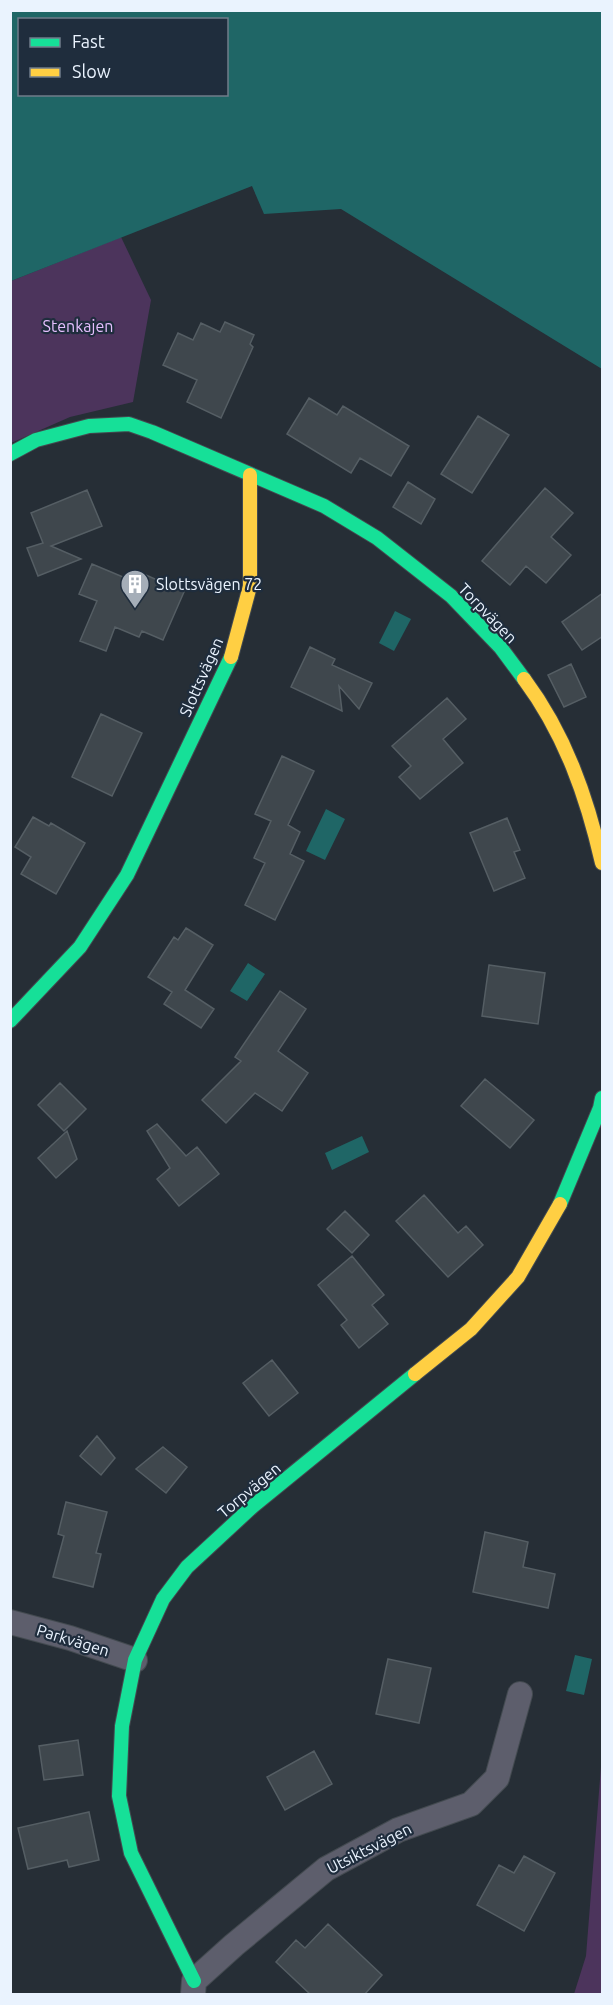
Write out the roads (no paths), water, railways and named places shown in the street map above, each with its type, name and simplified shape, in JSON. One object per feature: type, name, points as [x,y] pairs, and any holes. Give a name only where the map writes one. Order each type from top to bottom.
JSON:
[{"type":"street","points":[[10,454],[36,440],[64,432],[89,426],[129,424],[249,475]]},
{"type":"street","name":"Torpvägen","points":[[249,475],[324,506],[377,538],[451,596],[501,648],[538,698],[573,763],[596,831],[603,863]]},
{"type":"street","name":"Slottsvägen","points":[[10,1021],[80,947],[127,874],[231,657],[250,586],[249,475]]},
{"type":"street","name":"Torpvägen","points":[[194,1988],[131,1853],[119,1796],[119,1751],[135,1660],[163,1599],[187,1566],[253,1506],[471,1329],[518,1277],[564,1197],[603,1098]]},
{"type":"street","name":"Parkvägen","points":[[10,1622],[70,1638],[135,1660]]},
{"type":"street","name":"Utsiktsvägen","points":[[194,1988],[234,1945],[326,1869],[399,1830],[471,1804],[497,1778],[520,1694]]},
{"type":"place","name":"Slottsvägen 72","points":[[135,610]]},
{"type":"park label","name":"Stenkajen","points":[[78,326]]}]
